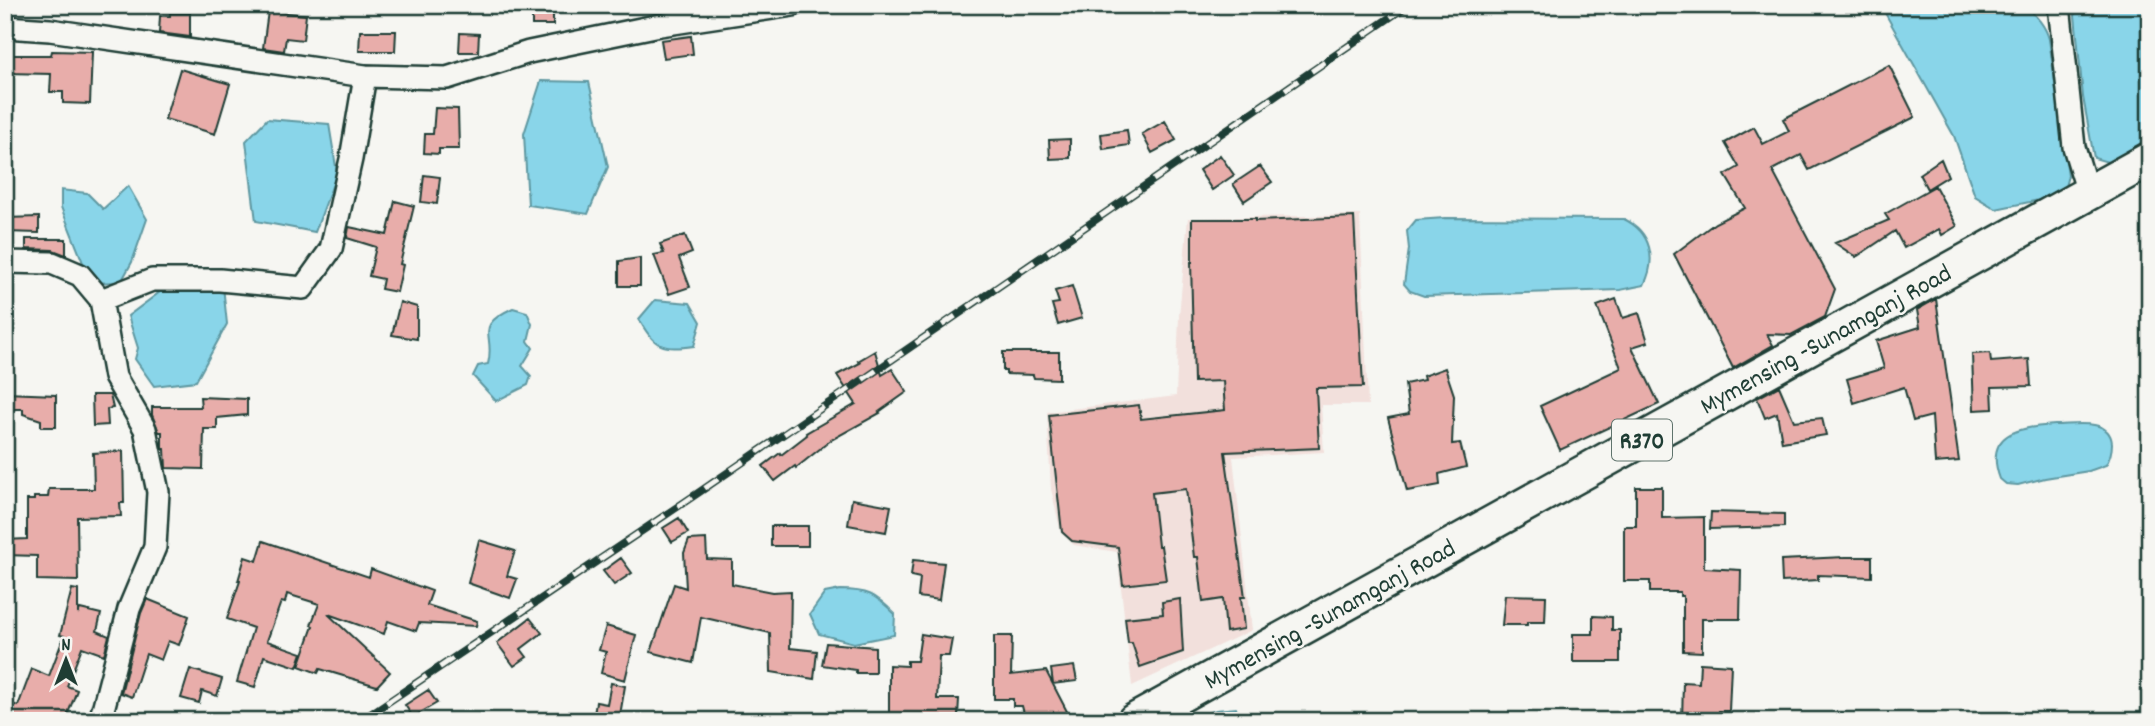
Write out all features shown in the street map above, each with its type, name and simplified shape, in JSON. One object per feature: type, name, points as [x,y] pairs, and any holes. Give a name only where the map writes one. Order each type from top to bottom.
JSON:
[{"type":"main road","name":"Mymensing -Sunamganj Road","points":[[1134,721],[2150,159]]},
{"type":"street","points":[[5,27],[50,30],[365,76],[447,78],[529,52],[660,25],[793,5]]},
{"type":"street","points":[[2059,5],[2074,147],[2088,193]]},
{"type":"street","points":[[101,300],[152,280],[220,280],[303,288],[331,249],[351,159],[365,76]]},
{"type":"street","points":[[5,262],[52,263],[80,275],[101,300],[115,377],[145,429],[158,492],[155,547],[129,609],[100,721]]},
{"type":"shaded area","points":[[1360,215],[1368,405],[1321,405],[1324,452],[1233,457],[1252,630],[1132,686],[1117,552],[1074,545],[1061,533],[1051,489],[1047,412],[1176,396],[1179,316],[1188,218]],"holes":[[[1193,219],[1255,219],[1255,253]],[[1237,262],[1194,381],[1191,263]],[[1361,338],[1362,387],[1268,340]],[[1316,403],[1318,447],[1227,452],[1225,407]],[[1139,405],[1144,450],[1054,460],[1049,415]],[[1221,411],[1229,484],[1168,416]],[[1151,479],[1157,542],[1072,541],[1063,533],[1058,488]],[[1232,489],[1239,552],[1187,494]],[[1119,552],[1165,580],[1123,585]],[[1241,569],[1245,597],[1203,601],[1200,574]],[[1178,600],[1183,627],[1181,637],[1128,643],[1163,614],[1162,602]]]},
{"type":"water","points":[[1883,5],[2023,5],[2035,16],[2049,39],[2068,175],[2065,187],[2039,200],[1996,209],[1975,196],[1954,136]]},
{"type":"water","points":[[2074,5],[2150,5],[2150,149],[2111,163],[2094,158],[2083,97]]},
{"type":"water","points":[[541,81],[589,82],[608,167],[588,214],[528,205],[524,134]]},
{"type":"water","points":[[267,119],[329,124],[337,173],[315,232],[256,221],[246,141]]},
{"type":"water","points":[[128,186],[147,219],[132,262],[121,282],[91,283],[61,207],[61,190],[87,193],[103,209]]},
{"type":"water","points":[[1624,219],[1646,239],[1651,256],[1648,275],[1644,285],[1620,290],[1424,296],[1410,291],[1404,284],[1409,249],[1407,231],[1416,220]]},
{"type":"water","points":[[194,284],[223,286],[227,324],[196,381],[154,386],[135,359],[138,348],[128,316],[160,292]]},
{"type":"water","points":[[655,300],[690,303],[701,322],[694,346],[667,347],[660,345],[650,336],[639,319]]},
{"type":"water","points":[[513,308],[527,312],[532,324],[528,341],[533,348],[522,366],[531,376],[528,385],[496,401],[473,376],[478,366],[488,364],[489,326],[500,315]]},
{"type":"water","points":[[2090,424],[2105,429],[2112,443],[2106,465],[2018,485],[2006,484],[2000,479],[1996,451],[2000,442],[2017,431],[2055,425]]},
{"type":"water","points":[[840,590],[864,592],[882,602],[895,614],[894,635],[854,643],[819,634],[810,614],[825,593]]},
{"type":"water","points":[[1236,708],[1240,721],[1187,721],[1216,710]]},
{"type":"building","points":[[532,5],[553,5],[553,25],[532,25]]},
{"type":"building","points":[[268,11],[306,15],[303,40],[286,38],[284,51],[263,48]]},
{"type":"building","points":[[170,13],[190,13],[190,37],[159,33],[160,16],[170,16]]},
{"type":"building","points":[[360,31],[396,31],[395,51],[359,51]]},
{"type":"building","points":[[460,33],[479,34],[478,52],[459,52]]},
{"type":"building","points":[[691,36],[693,54],[664,58],[661,40]]},
{"type":"building","points":[[52,51],[92,52],[90,104],[63,103],[63,92],[50,92],[51,74],[7,73],[9,55],[51,55]]},
{"type":"building","points":[[1889,65],[1915,117],[1809,170],[1801,155],[1772,170],[1835,289],[1825,317],[1791,335],[1767,334],[1773,345],[1733,368],[1674,254],[1715,223],[1745,208],[1725,175],[1739,167],[1725,143],[1754,127],[1763,144],[1789,131],[1783,119]]},
{"type":"building","points":[[180,69],[230,84],[215,134],[165,119]]},
{"type":"building","points":[[435,108],[458,109],[459,149],[439,149],[439,154],[424,153],[425,134],[433,134]]},
{"type":"building","points":[[1165,121],[1176,140],[1152,153],[1142,134]]},
{"type":"building","points":[[1127,130],[1129,145],[1103,149],[1101,134]]},
{"type":"building","points":[[1070,139],[1070,158],[1050,159],[1049,140]]},
{"type":"building","points":[[1220,155],[1234,175],[1212,190],[1199,170]]},
{"type":"building","points":[[1941,159],[1948,176],[1927,189],[1919,174]]},
{"type":"building","points":[[1260,166],[1272,182],[1244,201],[1233,184]]},
{"type":"building","points":[[424,175],[440,177],[437,204],[421,202]]},
{"type":"building","points":[[1935,186],[1957,226],[1942,235],[1939,229],[1904,248],[1895,231],[1856,257],[1835,243],[1889,220],[1885,214]]},
{"type":"building","points":[[395,201],[414,206],[400,264],[403,265],[397,292],[381,289],[383,279],[369,276],[376,247],[347,238],[349,227],[387,235]]},
{"type":"building","points":[[39,217],[39,233],[5,232],[5,218]]},
{"type":"building","points":[[1354,217],[1363,387],[1316,388],[1319,448],[1225,452],[1245,597],[1241,597],[1244,629],[1226,632],[1223,599],[1203,602],[1198,557],[1194,557],[1186,489],[1152,493],[1158,546],[1161,546],[1166,580],[1123,585],[1118,547],[1072,541],[1062,532],[1049,415],[1139,405],[1141,419],[1225,410],[1223,381],[1194,382],[1192,219],[1255,221]]},
{"type":"building","points":[[685,235],[692,253],[679,258],[690,287],[669,294],[654,255],[664,253],[660,244]]},
{"type":"building","points":[[26,239],[66,239],[66,255],[53,250],[26,249]]},
{"type":"building","points":[[640,258],[640,286],[619,286],[619,261]]},
{"type":"building","points":[[1072,286],[1082,318],[1058,325],[1052,304],[1059,303],[1055,291]]},
{"type":"building","points":[[1616,299],[1623,318],[1639,313],[1648,342],[1632,347],[1659,404],[1560,450],[1540,406],[1621,368],[1597,306]]},
{"type":"building","points":[[1936,299],[1959,461],[1935,463],[1932,416],[1913,421],[1904,387],[1854,403],[1847,379],[1884,368],[1876,341],[1920,327],[1917,310]]},
{"type":"building","points":[[400,302],[417,307],[417,339],[392,335]]},
{"type":"building","points":[[875,351],[882,375],[892,369],[907,392],[880,413],[831,440],[775,481],[763,466],[780,453],[781,455],[807,435],[806,433],[856,404],[837,375],[860,363],[858,361]]},
{"type":"building","points":[[1003,352],[1059,352],[1059,379],[1006,374],[1006,371],[1003,371]]},
{"type":"building","points":[[1990,353],[1991,362],[2029,359],[2031,386],[1992,387],[1993,409],[1974,410],[1972,354]]},
{"type":"building","points":[[1445,368],[1454,395],[1452,444],[1460,443],[1466,467],[1439,474],[1440,485],[1407,491],[1388,418],[1409,414],[1405,384],[1424,380],[1423,376]]},
{"type":"building","points":[[1779,386],[1794,421],[1822,418],[1826,435],[1782,442],[1777,413],[1765,418],[1757,398]]},
{"type":"building","points":[[5,393],[56,395],[56,427],[41,427],[41,420],[23,414],[23,409],[5,409]]},
{"type":"building","points":[[92,395],[110,395],[113,408],[107,409],[108,425],[93,426]]},
{"type":"building","points":[[200,397],[247,399],[247,415],[217,418],[217,429],[204,429],[203,469],[166,468],[162,432],[159,432],[152,415],[152,407],[201,407]]},
{"type":"building","points":[[123,451],[124,503],[120,503],[121,516],[77,517],[78,581],[37,580],[37,556],[5,555],[5,540],[27,539],[27,500],[48,497],[49,489],[94,489],[93,453]]},
{"type":"building","points":[[1636,487],[1662,487],[1662,518],[1704,517],[1704,568],[1741,570],[1740,619],[1702,619],[1702,652],[1683,651],[1683,596],[1680,596],[1680,592],[1650,592],[1650,581],[1624,581],[1624,526],[1636,526]]},
{"type":"building","points":[[852,499],[891,506],[886,532],[848,525]]},
{"type":"building","points":[[1711,512],[1784,514],[1784,527],[1710,529]]},
{"type":"building","points":[[679,518],[688,533],[672,542],[663,528]]},
{"type":"building","points":[[771,526],[808,526],[808,546],[771,546]]},
{"type":"building","points":[[706,539],[707,559],[732,560],[732,584],[772,592],[791,591],[790,648],[817,651],[814,679],[771,672],[770,633],[701,617],[693,663],[651,652],[674,584],[686,588],[684,553],[689,540]]},
{"type":"building","points":[[479,540],[515,551],[507,576],[517,579],[510,598],[468,583]]},
{"type":"building","points":[[263,541],[369,577],[371,569],[432,591],[427,605],[477,621],[476,626],[419,623],[416,631],[388,621],[384,634],[328,614],[390,672],[377,686],[320,669],[318,673],[299,666],[319,604],[287,594],[285,603],[281,602],[267,641],[302,653],[297,667],[264,656],[255,687],[237,682],[253,628],[227,619],[245,557],[257,561]]},
{"type":"building","points":[[1872,557],[1872,577],[1818,575],[1818,580],[1782,582],[1781,560]]},
{"type":"building","points":[[621,558],[632,573],[614,585],[603,571]]},
{"type":"building","points":[[913,560],[944,563],[939,600],[918,597],[920,578],[911,576]]},
{"type":"building","points":[[72,589],[78,590],[78,614],[80,609],[101,614],[97,631],[109,636],[104,655],[82,647],[67,686],[77,690],[65,721],[6,721],[12,704],[18,706],[32,669],[49,676],[64,636],[60,635]]},
{"type":"building","points":[[1505,595],[1546,596],[1545,622],[1502,625]]},
{"type":"building","points":[[147,599],[189,616],[179,645],[168,641],[161,660],[146,654],[132,697],[121,693]]},
{"type":"building","points":[[1180,599],[1183,652],[1140,667],[1132,643],[1128,643],[1125,618],[1163,614],[1162,602]]},
{"type":"building","points":[[1593,616],[1612,617],[1612,630],[1620,630],[1620,662],[1573,662],[1573,634],[1593,634]]},
{"type":"building","points":[[530,618],[542,633],[521,649],[527,657],[514,666],[497,643]]},
{"type":"building","points":[[606,626],[636,635],[625,680],[601,673],[606,652],[599,650]]},
{"type":"building","points":[[921,634],[952,639],[949,656],[939,656],[937,699],[959,699],[958,716],[889,717],[889,665],[907,666],[907,661],[917,661]]},
{"type":"building","points":[[994,636],[1012,636],[1011,675],[1046,671],[1072,721],[1026,721],[1022,706],[1013,706],[1013,699],[994,699]]},
{"type":"building","points":[[826,643],[875,647],[875,673],[856,673],[856,670],[822,665]]},
{"type":"building","points":[[1700,663],[1731,665],[1729,711],[1719,711],[1719,721],[1682,721],[1683,682],[1699,683]]},
{"type":"building","points":[[1074,666],[1077,681],[1053,684],[1051,669]]},
{"type":"building","points":[[190,669],[222,679],[217,696],[202,691],[199,703],[181,698]]},
{"type":"building","points":[[611,683],[625,686],[619,721],[593,721],[596,702],[607,704]]},
{"type":"building","points":[[428,690],[437,703],[413,717],[405,705]]},
{"type":"railway","points":[[360,721],[698,493],[1408,5]]}]
